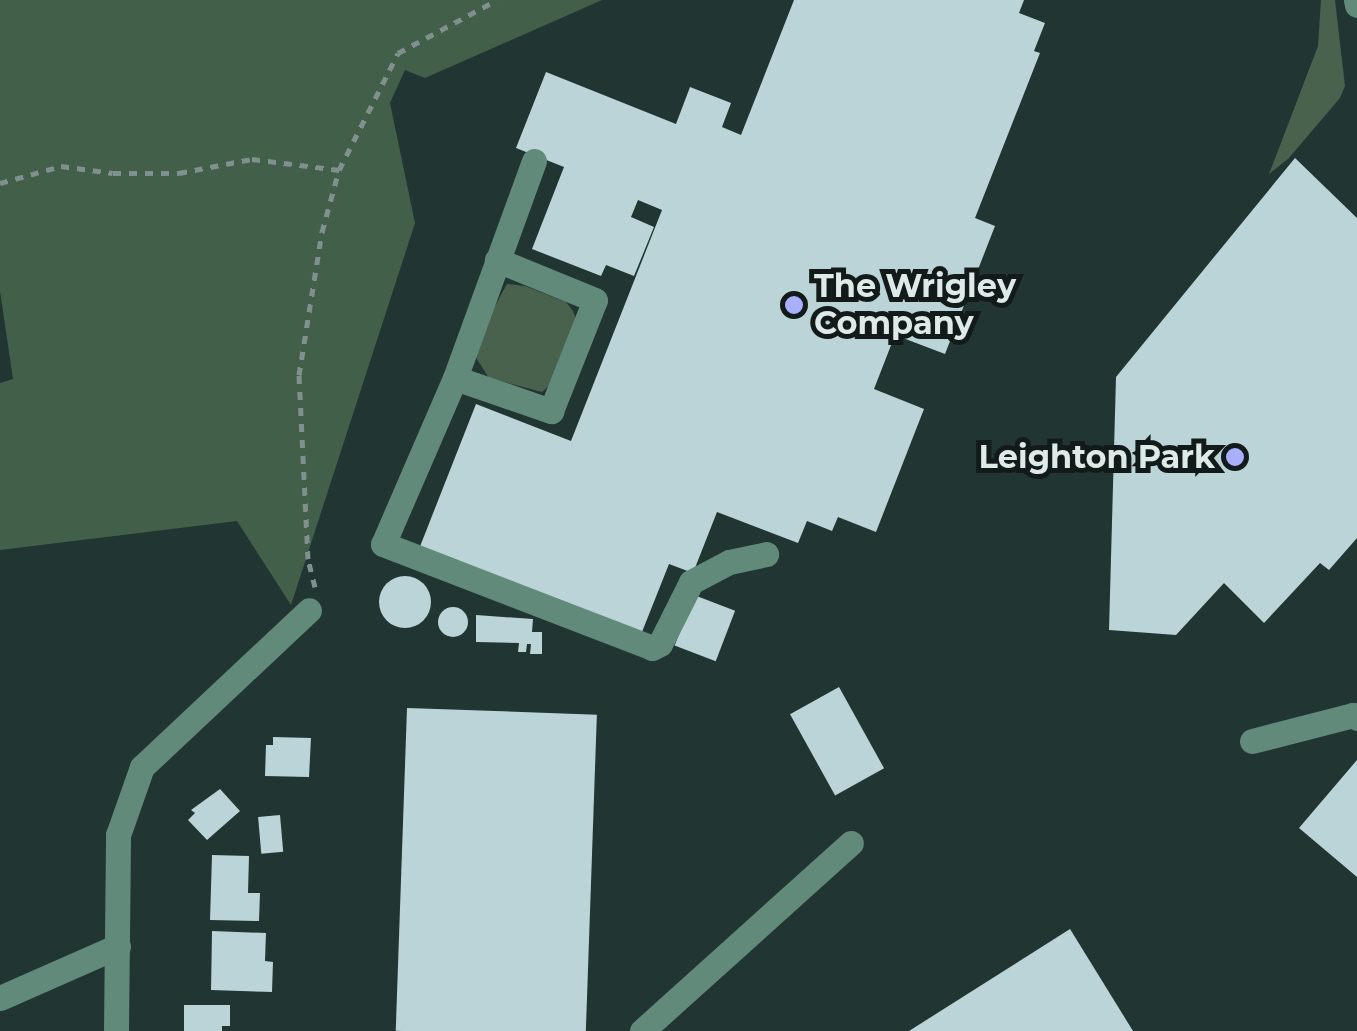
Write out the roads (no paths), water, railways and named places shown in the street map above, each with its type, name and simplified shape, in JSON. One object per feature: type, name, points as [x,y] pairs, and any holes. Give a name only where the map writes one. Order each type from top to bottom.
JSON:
[{"type":"street","points":[[534,162],[454,378],[383,544],[652,648],[660,644],[691,582],[729,562],[766,554]]},
{"type":"street","points":[[454,378],[552,411],[595,300],[497,260]]},
{"type":"street","points":[[116,1031],[118,835],[142,766],[317,602]]},
{"type":"street","points":[[1252,741],[1353,715],[1357,718]]},
{"type":"street","points":[[642,1031],[850,843]]},
{"type":"street","points":[[0,998],[118,946]]},
{"type":"place","name":"The Wrigley Company","points":[[794,305]]},
{"type":"place","name":"Leighton Park","points":[[1235,457]]}]
